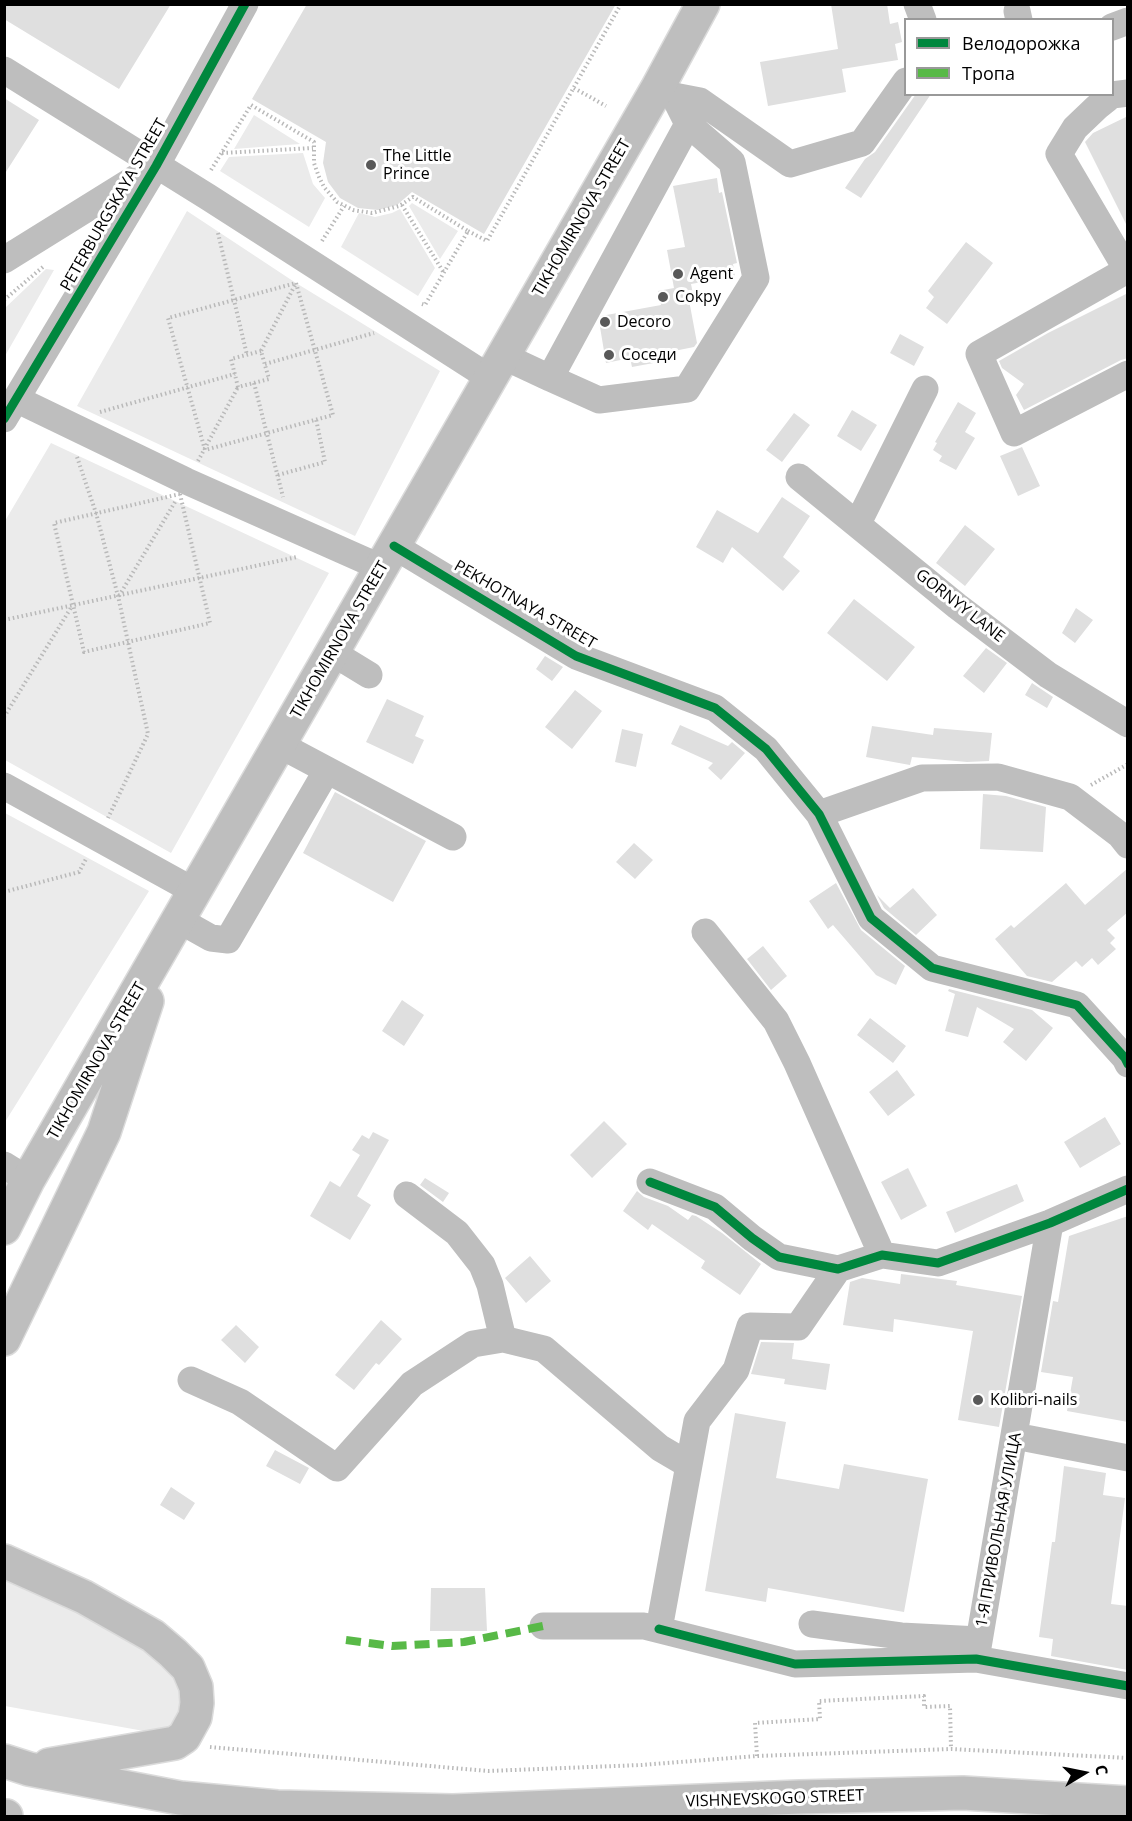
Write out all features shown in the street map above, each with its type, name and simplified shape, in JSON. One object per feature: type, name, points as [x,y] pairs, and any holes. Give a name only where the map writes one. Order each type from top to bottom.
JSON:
[{"type":"main road","name":"TIKHOMIRNOVA STREET","points":[[16,1172],[171,933],[497,367],[666,92],[703,4]]},
{"type":"main road","points":[[4,1339],[104,1132],[171,933]]},
{"type":"main road","points":[[4,1214],[16,1172]]},
{"type":"main road","points":[[4,1228],[16,1172]]},
{"type":"main road","points":[[4,1561],[84,1597],[153,1636],[188,1668],[196,1687],[197,1703],[195,1717],[184,1737],[176,1743],[14,1762]]},
{"type":"main road","name":"VISHNEVSKOGO STREET","points":[[14,1762],[180,1798],[277,1807],[453,1811],[963,1793],[1128,1803]]},
{"type":"street","name":"PETERBURGSKAYA STREET","points":[[10,409],[156,165],[239,6]]},
{"type":"street","points":[[1114,27],[1128,21]]},
{"type":"street","points":[[4,70],[208,197],[497,367],[550,378],[599,400],[687,389],[756,278],[732,162],[688,124],[666,92]]},
{"type":"street","points":[[666,92],[700,101],[789,164],[862,143],[904,84]]},
{"type":"street","points":[[1111,96],[1075,128],[1059,153],[1127,270],[979,354],[1014,433],[1128,374]]},
{"type":"street","points":[[550,378],[688,124]]},
{"type":"street","name":"PETERBURGSKAYA STREET","points":[[4,260],[156,165]]},
{"type":"street","points":[[858,523],[925,389]]},
{"type":"street","name":"PEKHOTNAYA STREET","points":[[10,409],[183,488],[388,557],[576,656],[715,708],[766,749],[819,814],[871,918],[932,968],[1077,1005],[1128,1064]]},
{"type":"street","name":"GORNYY LANE","points":[[799,477],[957,606],[1048,675],[1128,724]]},
{"type":"street","points":[[333,652],[369,675]]},
{"type":"street","points":[[280,745],[453,837]]},
{"type":"street","points":[[171,933],[228,940],[327,770]]},
{"type":"street","points":[[819,814],[922,778],[998,777],[1070,797],[1120,835],[1128,844]]},
{"type":"street","points":[[4,786],[194,891]]},
{"type":"street","points":[[705,932],[776,1021],[802,1073],[882,1256]]},
{"type":"street","points":[[650,1182],[715,1207],[752,1239],[779,1257],[838,1269],[882,1256],[938,1263],[1050,1223],[1128,1189]]},
{"type":"street","points":[[407,1195],[457,1233],[482,1265],[490,1285],[503,1339]]},
{"type":"street","name":"1-Я ПРИВОЛЬНАЯ УЛИЦА","points":[[978,1650],[1050,1223]]},
{"type":"street","points":[[659,1629],[698,1421],[736,1370],[750,1326],[798,1326],[838,1269]]},
{"type":"street","points":[[191,1380],[240,1402],[337,1468],[412,1384],[473,1344],[503,1339],[544,1349],[660,1448],[689,1465]]},
{"type":"street","points":[[1015,1436],[1128,1458]]},
{"type":"street","points":[[812,1624],[902,1636],[978,1650],[1128,1686]]},
{"type":"street","points":[[543,1626],[644,1626],[795,1664],[978,1650]]},
{"type":"path","points":[[220,176],[211,171],[251,105],[314,142],[314,163],[324,187],[337,202],[353,210],[372,213],[402,205],[412,197],[487,241],[621,4]]},
{"type":"path","points":[[574,88],[606,106]]},
{"type":"path","points":[[221,153],[313,148]]},
{"type":"path","points":[[402,205],[444,273]]},
{"type":"path","points":[[323,241],[344,206]]},
{"type":"path","points":[[216,225],[248,355]]},
{"type":"path","points":[[416,300],[425,305],[468,231]]},
{"type":"path","points":[[313,235],[332,247]]},
{"type":"path","points":[[4,300],[50,262]]},
{"type":"path","points":[[205,450],[168,318],[296,283]]},
{"type":"path","points":[[205,450],[333,415],[296,283]]},
{"type":"path","points":[[238,387],[269,379],[261,351],[296,283]]},
{"type":"path","points":[[265,364],[375,332]]},
{"type":"path","points":[[118,596],[205,450],[238,387],[231,359],[261,351]]},
{"type":"path","points":[[99,413],[235,374]]},
{"type":"path","points":[[254,383],[284,498]]},
{"type":"path","points":[[278,475],[326,462],[316,419]]},
{"type":"path","points":[[4,892],[79,872],[148,734],[118,596],[96,513],[75,449]]},
{"type":"path","points":[[183,488],[210,623],[84,652],[54,523],[183,488]]},
{"type":"path","points":[[4,621],[304,556]]},
{"type":"path","points":[[4,717],[72,605]]},
{"type":"path","points":[[1070,797],[1128,764]]},
{"type":"path","points":[[757,1756],[755,1723],[820,1719],[819,1701],[924,1696],[924,1707],[950,1706],[951,1749]]},
{"type":"path","points":[[207,1747],[488,1771],[641,1765],[757,1756],[951,1749],[1128,1758]]},
{"type":"shaded area","points":[[254,115],[300,144],[234,149]]},
{"type":"shaded area","points":[[303,153],[313,184],[325,198],[309,227],[220,171],[229,157]]},
{"type":"shaded area","points":[[412,203],[458,231],[440,259],[409,206]]},
{"type":"shaded area","points":[[400,209],[435,268],[418,296],[341,247],[359,213],[375,217]]},
{"type":"shaded area","points":[[187,211],[296,283],[440,371],[355,536],[77,406]]},
{"type":"shaded area","points":[[46,269],[54,270],[5,356],[5,308]]},
{"type":"shaded area","points":[[51,443],[329,573],[171,853],[5,760],[5,521]]},
{"type":"shaded area","points":[[5,813],[149,891],[5,1122]]},
{"type":"shaded area","points":[[4,1575],[155,1648],[191,1699],[166,1735],[5,1706]]},
{"type":"building","points":[[4,4],[171,4],[119,89],[4,19]]},
{"type":"building","points":[[307,4],[616,4],[484,234],[412,192],[397,205],[378,210],[358,208],[340,198],[328,182],[323,163],[326,142],[252,99]]},
{"type":"building","points":[[831,4],[887,4],[890,24],[898,22],[902,42],[895,44],[898,60],[842,69],[846,92],[768,106],[760,62],[838,49]]},
{"type":"building","points":[[915,96],[930,96],[861,198],[845,188],[865,159],[875,152]]},
{"type":"building","points":[[4,98],[39,120],[4,175]]},
{"type":"building","points":[[1128,116],[1128,228],[1085,142],[1093,133]]},
{"type":"building","points":[[717,178],[737,263],[733,264],[735,276],[691,284],[694,299],[689,300],[697,343],[694,347],[674,351],[675,359],[632,367],[630,358],[606,363],[599,321],[601,316],[661,305],[658,291],[674,288],[667,250],[685,247],[673,186]]},
{"type":"building","points":[[966,242],[993,263],[947,324],[926,308],[934,297],[928,291]]},
{"type":"building","points":[[1128,293],[1128,358],[1024,410],[1016,395],[1024,384],[1002,368],[999,361],[1048,333]]},
{"type":"building","points":[[900,334],[924,347],[914,366],[890,353]]},
{"type":"building","points":[[958,402],[976,413],[965,432],[975,438],[956,470],[939,461],[942,456],[933,450],[937,443],[935,442]]},
{"type":"building","points":[[852,410],[877,425],[861,451],[837,436]]},
{"type":"building","points":[[794,413],[810,425],[782,462],[766,450]]},
{"type":"building","points":[[1022,447],[1040,486],[1018,496],[1000,456]]},
{"type":"building","points":[[782,497],[810,516],[783,557],[800,571],[783,591],[732,547],[723,563],[696,547],[717,510],[758,533]]},
{"type":"building","points":[[965,525],[995,549],[965,586],[936,563]]},
{"type":"building","points":[[854,599],[915,647],[887,681],[827,633]]},
{"type":"building","points":[[1076,608],[1093,620],[1075,643],[1062,633]]},
{"type":"building","points":[[986,648],[1007,663],[984,693],[963,676]]},
{"type":"building","points":[[545,656],[563,667],[552,681],[536,669]]},
{"type":"building","points":[[1032,683],[1053,697],[1047,708],[1025,695]]},
{"type":"building","points":[[575,690],[602,711],[572,749],[545,727]]},
{"type":"building","points":[[387,699],[424,716],[415,736],[424,740],[413,764],[366,742]]},
{"type":"building","points":[[680,725],[728,746],[732,742],[745,753],[721,780],[708,768],[713,763],[671,744]]},
{"type":"building","points":[[872,726],[933,735],[934,728],[992,733],[989,761],[967,762],[912,757],[910,765],[866,757]]},
{"type":"building","points":[[622,729],[643,734],[636,767],[615,762]]},
{"type":"building","points":[[335,792],[426,841],[393,902],[303,853]]},
{"type":"building","points":[[983,794],[1006,796],[1046,807],[1043,852],[980,849]]},
{"type":"building","points":[[634,843],[653,860],[635,879],[616,862]]},
{"type":"building","points":[[1128,868],[1128,912],[1107,930],[1115,938],[1110,943],[1116,949],[1098,965],[1092,958],[1082,967],[1076,961],[1052,982],[1027,976],[995,939],[1011,925],[1014,928],[1066,883],[1085,905]]},
{"type":"building","points":[[836,883],[861,930],[905,966],[896,985],[876,975],[833,925],[828,929],[809,901]]},
{"type":"building","points":[[913,888],[937,915],[916,935],[884,908],[877,895],[890,908]]},
{"type":"building","points":[[763,946],[787,976],[771,990],[747,959]]},
{"type":"building","points":[[949,989],[1032,1010],[1053,1028],[1026,1061],[1003,1042],[1014,1029],[977,1007],[968,1037],[945,1031],[955,994],[948,991]]},
{"type":"building","points":[[402,1000],[424,1015],[404,1046],[382,1031]]},
{"type":"building","points":[[870,1018],[906,1046],[893,1063],[857,1035]]},
{"type":"building","points":[[897,1070],[915,1095],[888,1116],[869,1092]]},
{"type":"building","points":[[1105,1117],[1121,1144],[1080,1168],[1064,1142]]},
{"type":"building","points":[[604,1121],[627,1144],[592,1178],[570,1155]]},
{"type":"building","points":[[373,1132],[389,1140],[357,1196],[371,1205],[350,1240],[310,1216],[330,1181],[340,1187],[360,1155],[352,1150],[362,1135],[369,1139]]},
{"type":"building","points":[[908,1168],[927,1206],[901,1220],[881,1182]]},
{"type":"building","points":[[425,1178],[449,1193],[443,1202],[420,1185]]},
{"type":"building","points":[[1017,1184],[1024,1201],[955,1233],[946,1212]]},
{"type":"building","points":[[637,1191],[644,1197],[668,1206],[688,1220],[692,1215],[696,1216],[761,1264],[740,1295],[701,1268],[705,1261],[652,1224],[648,1230],[623,1211]]},
{"type":"building","points":[[1128,1216],[1128,1422],[1067,1411],[1073,1377],[1041,1372],[1053,1301],[1058,1302],[1069,1236]]},
{"type":"building","points":[[530,1256],[551,1281],[526,1303],[505,1278]]},
{"type":"building","points":[[901,1274],[957,1281],[956,1285],[1022,1296],[999,1427],[958,1420],[973,1331],[894,1319],[893,1332],[843,1325],[850,1282],[862,1278],[900,1284]]},
{"type":"building","points":[[381,1320],[402,1339],[379,1365],[376,1363],[354,1390],[335,1375]]},
{"type":"building","points":[[236,1325],[259,1347],[245,1363],[221,1340]]},
{"type":"building","points":[[761,1342],[794,1343],[792,1359],[830,1364],[826,1390],[784,1384],[785,1379],[751,1374]]},
{"type":"building","points":[[735,1413],[786,1422],[776,1478],[839,1489],[844,1464],[928,1479],[904,1612],[768,1588],[766,1602],[705,1591]]},
{"type":"building","points":[[275,1450],[309,1468],[300,1484],[266,1466]]},
{"type":"building","points":[[1064,1466],[1106,1473],[1103,1495],[1125,1498],[1111,1604],[1128,1606],[1128,1670],[1051,1656],[1053,1639],[1039,1637],[1052,1542],[1055,1542]]},
{"type":"building","points":[[171,1487],[195,1503],[184,1520],[160,1505]]},
{"type":"building","points":[[431,1588],[485,1588],[487,1631],[430,1631]]},
{"type":"marked path","points":[[346,1640],[392,1646],[464,1642],[543,1626]]},
{"type":"cycle path","points":[[4,419],[156,166],[245,4]]},
{"type":"cycle path","points":[[394,546],[576,656],[715,708],[766,749],[819,814],[871,918],[932,968],[1077,1005],[1128,1064]]},
{"type":"cycle path","points":[[650,1182],[715,1207],[779,1257],[838,1269],[882,1255],[938,1263],[1050,1223],[1128,1189]]},
{"type":"cycle path","points":[[659,1629],[795,1664],[976,1659],[1128,1686]]},
{"type":"place","name":"The Little Prince","points":[[371,165]]},
{"type":"place","name":"Agent","points":[[678,274]]},
{"type":"place","name":"Cokpy","points":[[663,297]]},
{"type":"place","name":"Decoro","points":[[605,322]]},
{"type":"place","name":"Соседи","points":[[609,355]]},
{"type":"place","name":"Kolibri-nails","points":[[978,1400]]}]
